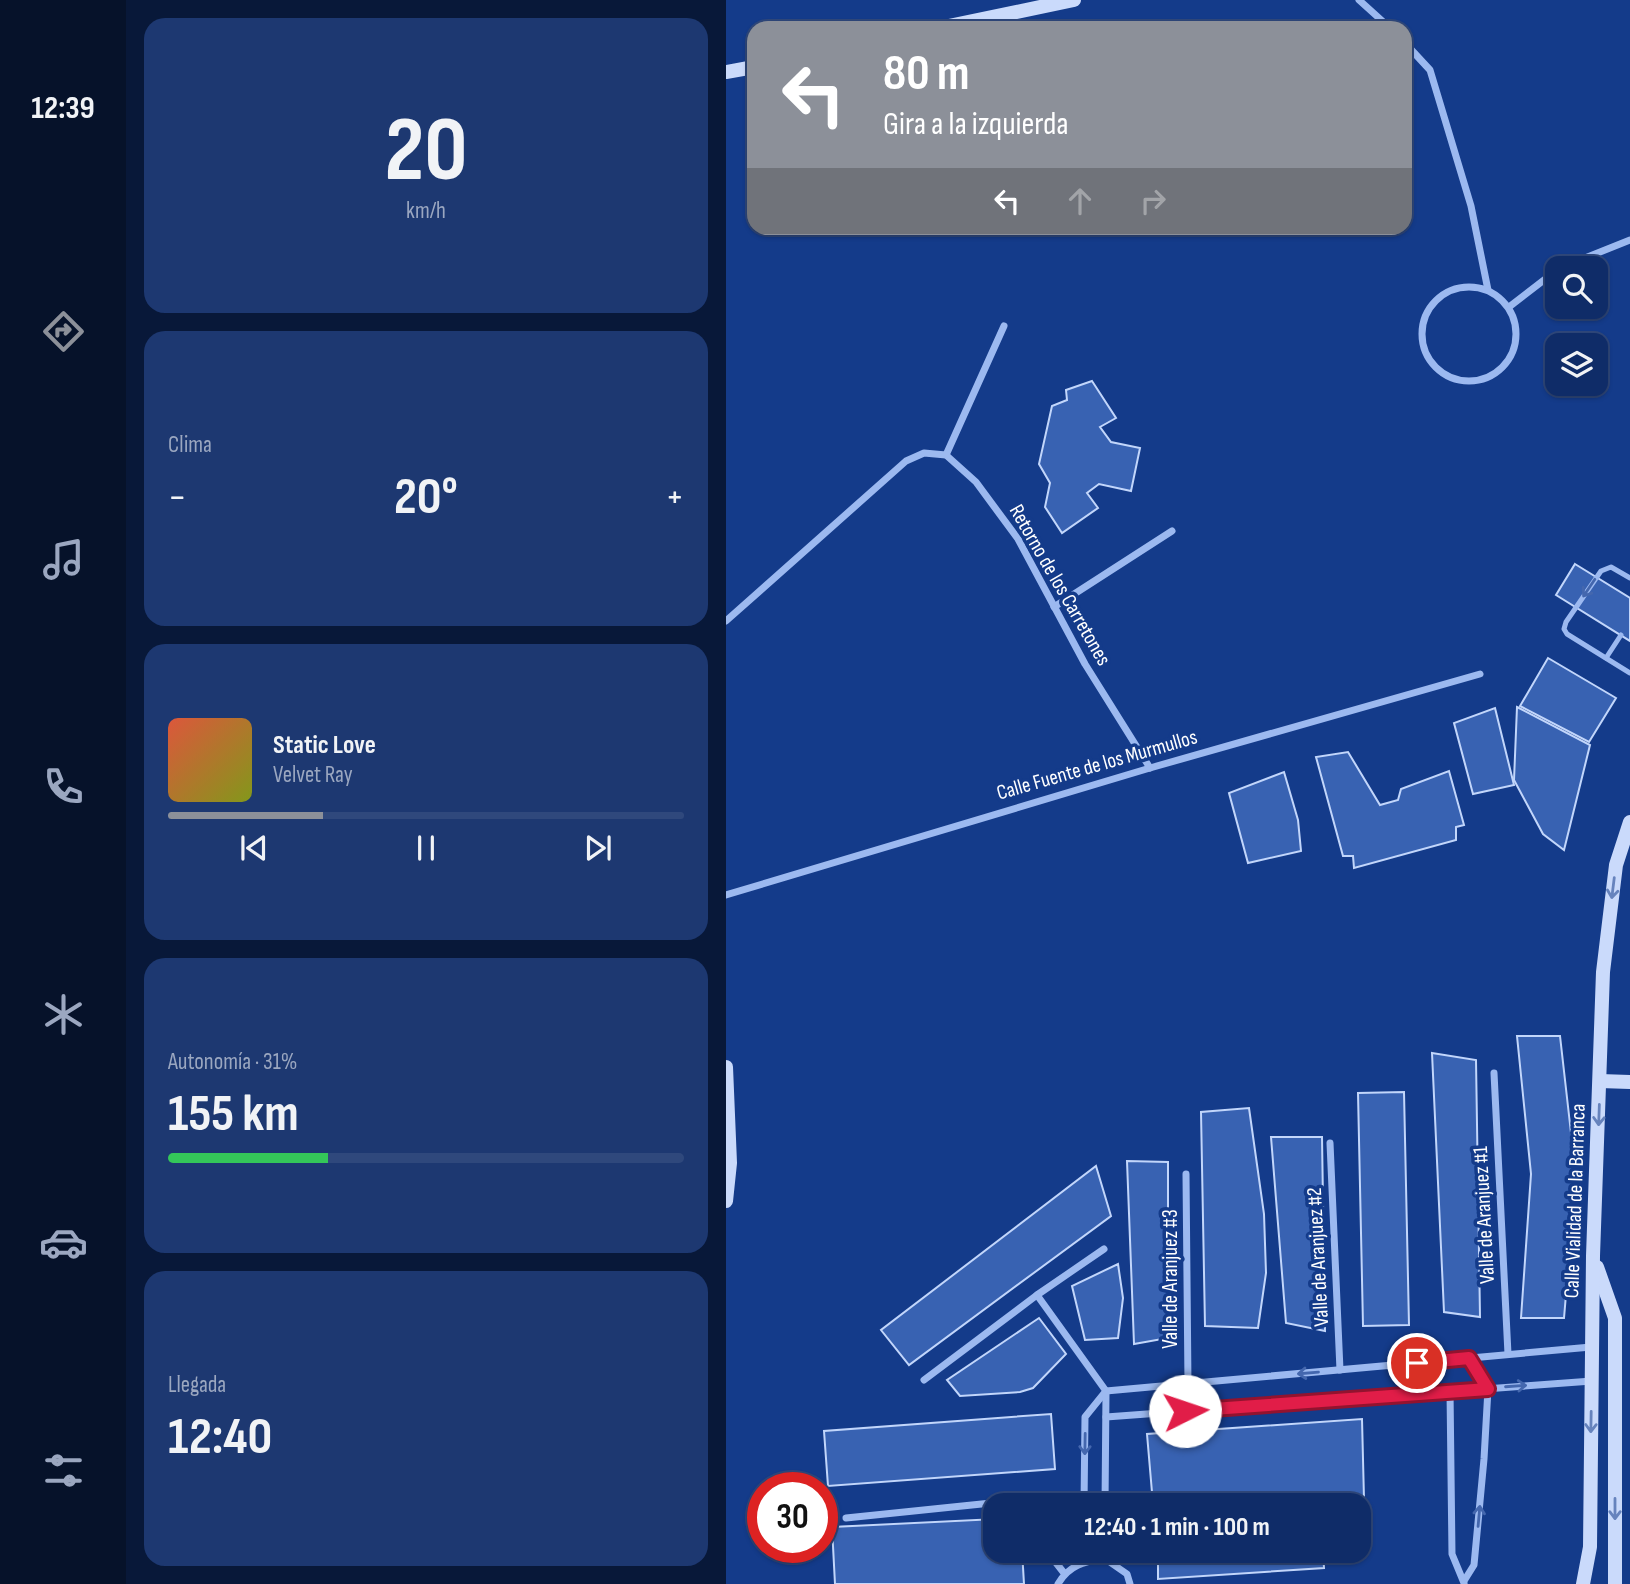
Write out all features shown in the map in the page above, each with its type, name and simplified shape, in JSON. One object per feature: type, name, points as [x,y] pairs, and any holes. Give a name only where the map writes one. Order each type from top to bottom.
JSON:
[{"type":"main road","points":[[974,21],[1074,0]]},
{"type":"main road","points":[[726,72],[747,68]]},
{"type":"main road","name":"Calle Vialidad de la Barranca","points":[[1583,1584],[1590,1547],[1593,1256],[1603,972],[1616,865],[1630,822]]},
{"type":"main road","points":[[726,1067],[730,1163],[726,1201]]},
{"type":"main road","points":[[1600,1081],[1630,1082]]},
{"type":"main road","points":[[1593,1256],[1614,1318],[1615,1584]]},
{"type":"street","points":[[1359,0],[1382,21]]},
{"type":"street","points":[[1412,51],[1430,70],[1471,206],[1488,290]]},
{"type":"street","points":[[1591,256],[1630,240]]},
{"type":"street","points":[[1509,307],[1545,280]]},
{"type":"street","points":[[1464,286],[1488,290],[1509,307],[1517,333],[1511,357],[1494,375],[1470,382],[1446,377],[1428,360],[1424,348],[1421,336],[1425,312],[1441,294],[1464,286]]},
{"type":"street","points":[[726,621],[906,461],[924,453],[946,455],[1004,326]]},
{"type":"street","name":"Retorno de los Carretones","points":[[946,455],[976,482],[1011,529],[1085,664],[1150,768]]},
{"type":"street","points":[[1054,607],[1172,531]]},
{"type":"street","name":"Calle Fuente de los Murmullos","points":[[726,895],[1150,768],[1480,674]]},
{"type":"street","name":"Valle de Aranjuez #1","points":[[1494,1073],[1508,1354]]},
{"type":"street","name":"Valle de Aranjuez #2","points":[[1330,1143],[1340,1370]]},
{"type":"street","name":"Valle de Aranjuez #3","points":[[1186,1174],[1188,1384]]},
{"type":"street","points":[[924,1380],[1104,1249]]},
{"type":"street","points":[[1037,1296],[1106,1391],[1105,1493]]},
{"type":"street","points":[[1084,1493],[1085,1417],[1106,1391],[1592,1346]]},
{"type":"street","points":[[1464,1582],[1474,1564],[1488,1389],[1469,1358]]},
{"type":"street","points":[[1106,1417],[1592,1381]]},
{"type":"street","points":[[1450,1391],[1452,1554],[1464,1582]]},
{"type":"street","points":[[846,1518],[983,1504]]},
{"type":"street","points":[[1056,1563],[1064,1573]]},
{"type":"street","points":[[1058,1584],[1064,1573],[1081,1563]]},
{"type":"street","points":[[1114,1563],[1127,1574],[1130,1584]]},
{"type":"lane","points":[[1630,578],[1611,567],[1601,571],[1564,629],[1567,634],[1630,673]]},
{"type":"lane","points":[[1606,658],[1621,635]]},
{"type":"building","points":[[1092,381],[1116,418],[1100,427],[1111,442],[1140,448],[1131,491],[1099,484],[1087,493],[1098,508],[1062,533],[1045,507],[1050,483],[1039,464],[1052,406],[1067,400],[1066,390]]},
{"type":"building","points":[[1575,564],[1630,598],[1630,641],[1556,595]]},
{"type":"building","points":[[1548,658],[1616,698],[1589,742],[1520,706]]},
{"type":"building","points":[[1517,707],[1590,745],[1564,850],[1543,834],[1514,780]]},
{"type":"building","points":[[1495,708],[1514,785],[1473,794],[1454,723]]},
{"type":"building","points":[[1348,752],[1380,805],[1398,800],[1401,789],[1449,771],[1464,825],[1456,827],[1456,840],[1354,868],[1353,856],[1343,856],[1316,757]]},
{"type":"building","points":[[1284,772],[1298,820],[1301,851],[1248,863],[1229,793]]},
{"type":"building","points":[[1517,1036],[1560,1036],[1576,1177],[1564,1318],[1521,1318],[1531,1174]]},
{"type":"building","points":[[1432,1053],[1476,1060],[1480,1317],[1444,1312]]},
{"type":"building","points":[[1404,1092],[1409,1325],[1363,1326],[1358,1093]]},
{"type":"building","points":[[1249,1108],[1264,1214],[1266,1273],[1258,1328],[1205,1326],[1201,1112]]},
{"type":"building","points":[[1271,1137],[1322,1137],[1325,1331],[1286,1323]]},
{"type":"building","points":[[1127,1161],[1168,1162],[1168,1338],[1134,1344]]},
{"type":"building","points":[[1096,1166],[1111,1216],[909,1365],[881,1330]]},
{"type":"building","points":[[1118,1264],[1123,1298],[1118,1338],[1085,1340],[1072,1286]]},
{"type":"building","points":[[1039,1318],[1066,1354],[1033,1388],[1020,1392],[960,1396],[947,1380]]},
{"type":"building","points":[[1051,1414],[1055,1469],[838,1485],[838,1472],[827,1472],[824,1431]]},
{"type":"building","points":[[1362,1419],[1364,1493],[1152,1493],[1147,1434]]},
{"type":"building","points":[[983,1520],[983,1563],[1023,1563],[1024,1584],[835,1584],[834,1563],[838,1563],[838,1527]]},
{"type":"building","points":[[1158,1563],[1324,1563],[1324,1568],[1158,1579]]},
{"type":"route","points":[[1185,1411],[1488,1389],[1469,1358],[1417,1363]]}]
